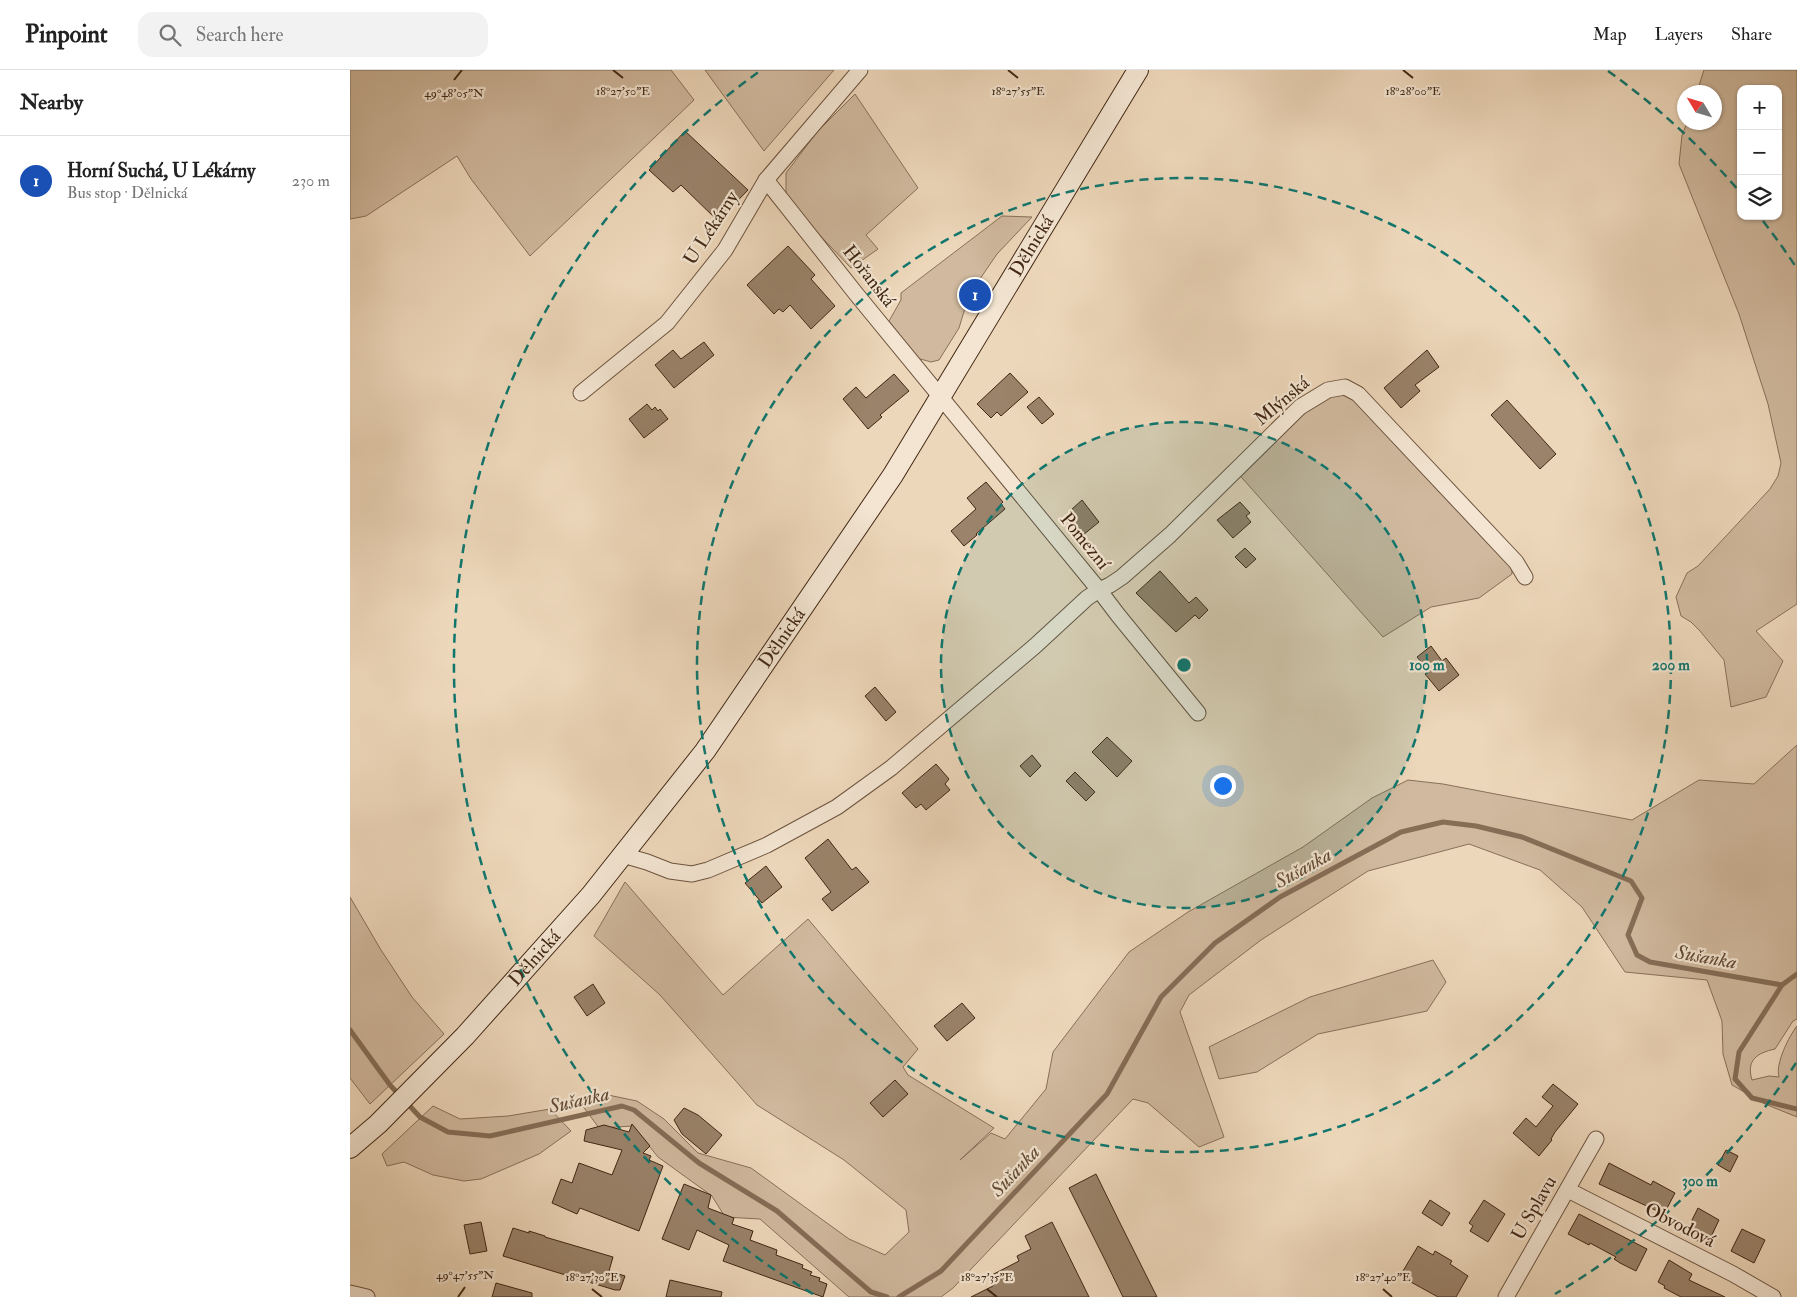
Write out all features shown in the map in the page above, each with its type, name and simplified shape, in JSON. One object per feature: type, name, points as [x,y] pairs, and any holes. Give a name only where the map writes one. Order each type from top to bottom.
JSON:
[{"type":"main road","name":"Dělnická","points":[[350,1148],[378,1124],[450,1052],[591,895],[705,751],[893,476],[1138,70]]},
{"type":"street","name":"U Lékárny","points":[[581,393],[667,323],[725,250],[766,180],[860,70]]},
{"type":"street","name":"Hořanská","points":[[766,180],[857,295],[941,396]]},
{"type":"street","name":"Mlýnská","points":[[623,855],[670,871],[692,874],[708,870],[767,845],[837,807],[892,768],[1035,646],[1087,598],[1122,577],[1170,535],[1300,407],[1328,390],[1345,387],[1358,394],[1418,460],[1516,562],[1525,577]]},
{"type":"street","name":"Pomezní","points":[[941,396],[1198,713]]},
{"type":"street","name":"U Splavu","points":[[1506,1297],[1596,1139]]},
{"type":"street","name":"Obvodová","points":[[1568,1190],[1733,1274],[1773,1297]]},
{"type":"street","points":[[350,1293],[367,1297]]},
{"type":"shaded area","points":[[350,70],[671,70],[694,100],[530,256],[471,179],[457,156],[366,216],[350,219]]},
{"type":"shaded area","points":[[705,70],[834,70],[764,151]]},
{"type":"shaded area","points":[[1704,70],[1797,70],[1797,604],[1756,631],[1783,661],[1766,697],[1731,707],[1724,660],[1700,631],[1681,616],[1676,597],[1687,573],[1698,566],[1770,489],[1778,476],[1781,463],[1768,404],[1739,314],[1679,164],[1684,130],[1722,130],[1722,85],[1699,85]]},
{"type":"shaded area","points":[[855,94],[918,188],[866,235],[878,249],[851,268],[810,225],[786,193],[786,173],[817,132]]},
{"type":"shaded area","points":[[1002,216],[1032,217],[997,254],[969,295],[959,328],[939,360],[931,362],[917,358],[889,321],[901,300],[901,293]]},
{"type":"shaded area","points":[[1345,387],[1511,557],[1512,574],[1479,598],[1431,607],[1383,637],[1235,470],[1300,407]]},
{"type":"shaded area","points":[[1797,745],[1797,1019],[1793,1021],[1775,1049],[1754,1058],[1751,1073],[1752,1080],[1769,1076],[1779,1077],[1778,1071],[1781,1058],[1790,1036],[1797,1026],[1797,1117],[1765,1104],[1732,1085],[1723,1054],[1722,1021],[1707,980],[1625,972],[1582,907],[1540,870],[1469,844],[1368,871],[1261,940],[1189,995],[1180,1012],[1224,1137],[1199,1147],[1148,1103],[1133,1099],[953,1288],[941,1297],[849,1297],[760,1219],[725,1217],[712,1196],[658,1157],[633,1126],[599,1128],[582,1105],[608,1095],[637,1101],[664,1119],[698,1153],[751,1168],[849,1239],[885,1255],[909,1232],[906,1210],[844,1160],[757,1105],[660,995],[594,936],[625,882],[723,995],[808,919],[918,1049],[903,1067],[908,1075],[994,1128],[960,1160],[991,1133],[1005,1139],[1046,1089],[1053,1052],[1129,952],[1188,912],[1303,847],[1372,798],[1408,780],[1443,784],[1632,820],[1699,780],[1754,784]]},
{"type":"shaded area","points":[[350,897],[381,950],[412,997],[444,1034],[370,1104],[350,1078]]},
{"type":"shaded area","points":[[1433,960],[1446,982],[1427,1011],[1318,1034],[1257,1072],[1219,1079],[1209,1047],[1310,997]]},
{"type":"shaded area","points":[[433,1106],[460,1119],[508,1116],[550,1109],[571,1131],[539,1154],[481,1179],[464,1181],[433,1175],[404,1162],[387,1166],[382,1154]]},
{"type":"building","points":[[685,131],[748,190],[718,221],[681,185],[673,192],[649,170]]},
{"type":"building","points":[[788,246],[815,275],[811,279],[835,306],[811,329],[790,305],[783,312],[779,309],[774,314],[747,285]]},
{"type":"building","points":[[704,342],[714,355],[674,388],[655,365],[673,350],[681,359]]},
{"type":"building","points":[[1427,350],[1439,367],[1415,385],[1420,391],[1401,408],[1384,388]]},
{"type":"building","points":[[1010,373],[1028,392],[1001,416],[997,412],[991,418],[977,404]]},
{"type":"building","points":[[894,374],[909,391],[880,415],[882,417],[868,429],[843,399],[856,387],[866,398]]},
{"type":"building","points":[[1039,397],[1054,414],[1042,424],[1027,407]]},
{"type":"building","points":[[1507,400],[1556,454],[1540,469],[1491,415]]},
{"type":"building","points":[[647,404],[652,410],[655,407],[658,411],[660,409],[668,419],[644,438],[629,419]]},
{"type":"building","points":[[986,482],[1003,502],[1001,504],[1005,509],[964,546],[951,531],[976,509],[967,498]]},
{"type":"building","points":[[1082,500],[1099,522],[1083,535],[1069,517],[1074,513],[1071,510]]},
{"type":"building","points":[[1240,502],[1250,513],[1246,516],[1251,522],[1233,538],[1217,520]]},
{"type":"building","points":[[1245,548],[1256,559],[1246,568],[1235,557]]},
{"type":"building","points":[[1160,571],[1189,603],[1196,597],[1208,610],[1199,619],[1195,615],[1176,632],[1136,593]]},
{"type":"building","points":[[1431,646],[1442,661],[1446,658],[1459,675],[1439,691],[1425,674],[1429,671],[1417,657]]},
{"type":"building","points":[[875,687],[896,712],[886,721],[865,696]]},
{"type":"building","points":[[1107,737],[1132,761],[1117,777],[1092,752]]},
{"type":"building","points":[[1032,755],[1041,766],[1030,777],[1020,766]]},
{"type":"building","points":[[936,764],[949,779],[945,784],[950,790],[926,810],[921,804],[916,808],[902,793]]},
{"type":"building","points":[[1075,772],[1095,792],[1086,801],[1066,781]]},
{"type":"building","points":[[828,839],[852,870],[856,867],[869,882],[832,911],[822,899],[831,892],[805,858]]},
{"type":"building","points":[[766,866],[782,887],[762,903],[745,883]]},
{"type":"building","points":[[593,984],[605,1003],[587,1016],[574,997]]},
{"type":"building","points":[[962,1003],[975,1018],[947,1041],[934,1026]]},
{"type":"building","points":[[895,1080],[908,1094],[883,1117],[870,1103]]},
{"type":"building","points":[[1553,1084],[1578,1104],[1555,1132],[1552,1140],[1539,1156],[1513,1133],[1526,1118],[1536,1127],[1553,1106],[1542,1097]]},
{"type":"building","points":[[684,1108],[698,1115],[722,1135],[706,1154],[682,1134],[674,1120]]},
{"type":"building","points":[[632,1124],[650,1146],[643,1153],[651,1156],[649,1160],[663,1166],[639,1231],[580,1208],[577,1214],[552,1203],[561,1179],[572,1183],[579,1163],[612,1175],[622,1150],[584,1141],[586,1130],[604,1125],[629,1132]]},
{"type":"building","points":[[1726,1150],[1738,1156],[1730,1172],[1718,1165]]},
{"type":"building","points":[[1609,1163],[1651,1185],[1653,1181],[1675,1193],[1664,1214],[1599,1184]]},
{"type":"building","points":[[1096,1174],[1157,1297],[1123,1297],[1069,1188]]},
{"type":"building","points":[[684,1184],[711,1195],[708,1208],[734,1218],[732,1224],[753,1231],[750,1240],[777,1250],[776,1255],[803,1265],[802,1268],[812,1272],[810,1275],[820,1278],[819,1281],[827,1284],[823,1297],[723,1261],[729,1245],[697,1230],[689,1250],[662,1239]]},
{"type":"building","points":[[1430,1200],[1450,1213],[1442,1226],[1422,1213]]},
{"type":"building","points":[[1484,1200],[1505,1214],[1488,1242],[1470,1231],[1473,1226],[1469,1223]]},
{"type":"building","points":[[1698,1208],[1719,1220],[1710,1239],[1701,1235],[1698,1241],[1685,1234]]},
{"type":"building","points":[[1579,1214],[1647,1249],[1636,1271],[1614,1259],[1616,1257],[1568,1234]]},
{"type":"building","points":[[481,1222],[487,1251],[470,1254],[464,1225]]},
{"type":"building","points":[[1052,1222],[1089,1297],[971,1297],[993,1286],[988,1277],[1019,1261],[1017,1256],[1031,1249],[1025,1236]]},
{"type":"building","points":[[513,1228],[529,1233],[529,1231],[613,1257],[609,1271],[625,1276],[620,1290],[503,1256]]},
{"type":"building","points":[[1742,1229],[1765,1240],[1754,1263],[1731,1251]]},
{"type":"building","points":[[1418,1246],[1433,1255],[1435,1251],[1452,1261],[1450,1264],[1468,1276],[1456,1297],[1438,1297],[1400,1276]]},
{"type":"building","points":[[1669,1260],[1692,1274],[1689,1280],[1725,1297],[1681,1297],[1664,1288],[1665,1286],[1658,1282]]},
{"type":"building","points":[[670,1280],[722,1292],[721,1297],[666,1297]]},
{"type":"building","points":[[496,1283],[532,1293],[532,1297],[492,1297]]},
{"type":"waterway","name":"Sušanka","points":[[899,1297],[941,1271],[1107,1094],[1161,997],[1215,943],[1280,897],[1401,832],[1443,822],[1476,826],[1522,837],[1631,881],[1642,898],[1628,935],[1637,955],[1650,962],[1782,985],[1797,974]]},
{"type":"waterway","points":[[1782,985],[1739,1052],[1735,1079],[1752,1098],[1797,1109]]},
{"type":"waterway","name":"Sušanka","points":[[350,1030],[400,1096]]},
{"type":"waterway","name":"Sušanka","points":[[406,1102],[420,1117],[448,1132],[490,1136],[622,1106],[634,1110],[699,1163],[777,1211],[871,1292],[887,1297]]},
{"type":"place","name":"Horní Suchá, U Lékárny","points":[[975,295]]}]
